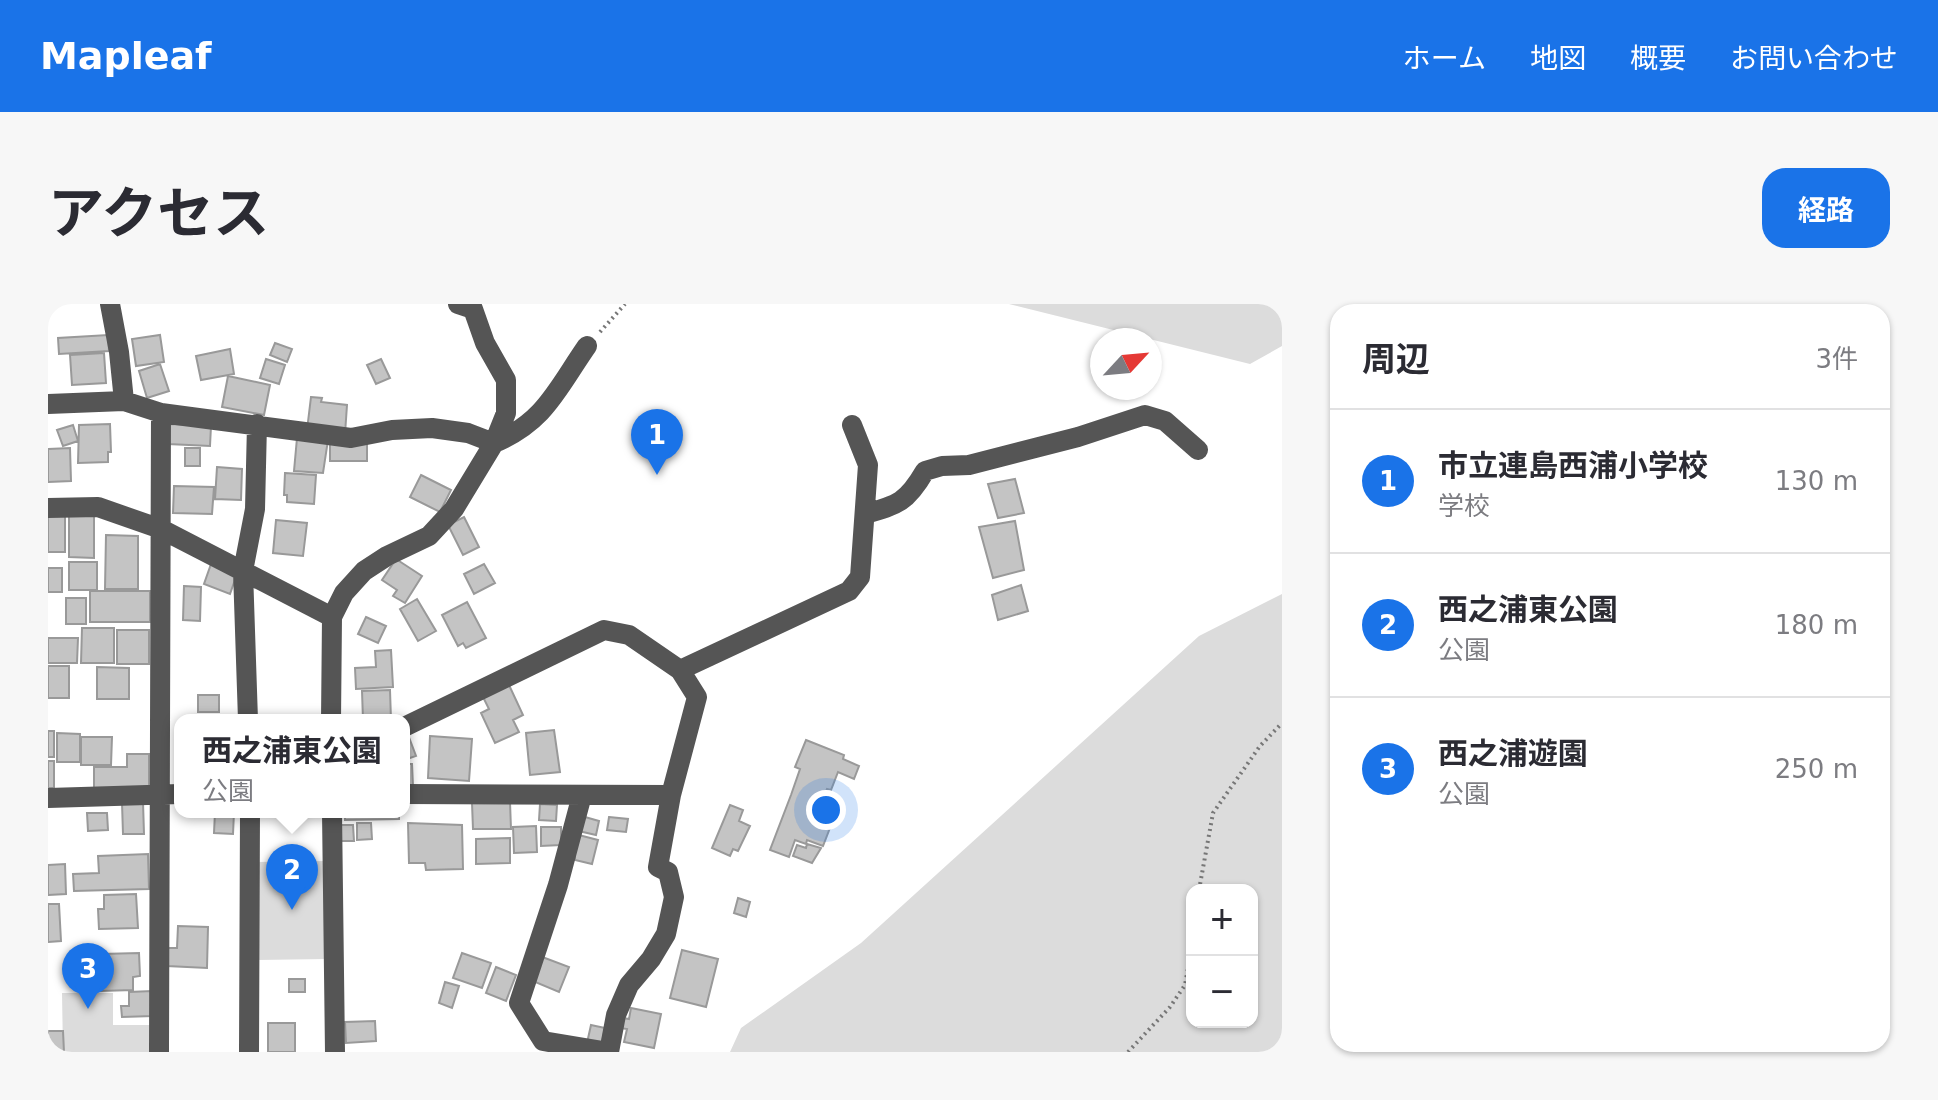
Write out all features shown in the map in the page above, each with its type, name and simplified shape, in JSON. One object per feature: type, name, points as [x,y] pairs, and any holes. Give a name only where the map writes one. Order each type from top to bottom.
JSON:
[{"type":"street","points":[[110,304],[124,401]]},
{"type":"street","points":[[331,714],[332,617],[344,593],[364,571],[429,536],[454,509],[494,443],[506,413],[506,380],[485,343],[473,309],[458,304]]},
{"type":"street","points":[[48,404],[124,401],[161,413],[351,438],[392,430],[432,428],[468,433],[494,443],[518,433],[540,416],[587,346]]},
{"type":"street","points":[[159,1052],[170,794],[161,529],[161,413]]},
{"type":"street","points":[[865,514],[898,505],[913,493],[925,471],[942,466],[969,465],[1064,441],[1145,415],[1165,421],[1198,450]]},
{"type":"street","points":[[248,714],[243,571],[255,509],[257,424]]},
{"type":"street","points":[[680,670],[849,591],[860,577],[868,465],[852,425]]},
{"type":"street","points":[[48,508],[98,507],[161,529],[332,617]]},
{"type":"street","points":[[410,724],[604,630],[629,635],[680,670],[697,697],[671,795],[658,867],[668,872],[674,897],[666,934],[651,959],[629,985],[616,1015],[609,1052],[541,1047],[519,1003],[558,885],[582,795]]},
{"type":"street","points":[[48,798],[170,794]]},
{"type":"street","points":[[410,794],[671,795]]},
{"type":"street","points":[[249,1052],[250,818]]},
{"type":"street","points":[[332,818],[335,1052]]},
{"type":"path","points":[[587,346],[625,304]]},
{"type":"path","points":[[1200,884],[1213,813],[1260,746],[1282,723]]},
{"type":"path","points":[[1128,1052],[1170,1007],[1185,985],[1190,956]]},
{"type":"shaded area","points":[[1009,304],[1282,304],[1282,346],[1250,364],[1162,342],[1162,328],[1105,328]]},
{"type":"shaded area","points":[[1282,594],[1282,1052],[730,1052],[741,1028],[861,943],[1199,636]]},
{"type":"shaded area","points":[[326,861],[327,959],[257,960],[256,862]]},
{"type":"shaded area","points":[[62,993],[113,993],[113,1025],[152,1025],[152,1052],[63,1052]]},
{"type":"building","points":[[108,335],[109,351],[59,354],[58,338]]},
{"type":"building","points":[[160,335],[164,362],[136,366],[132,339]]},
{"type":"building","points":[[275,343],[292,349],[287,362],[270,355]]},
{"type":"building","points":[[230,349],[234,374],[201,380],[196,356]]},
{"type":"building","points":[[104,353],[106,383],[72,385],[70,355]]},
{"type":"building","points":[[266,359],[285,365],[279,384],[260,378]]},
{"type":"building","points":[[381,359],[390,378],[376,384],[367,365]]},
{"type":"building","points":[[160,364],[169,391],[147,398],[139,371]]},
{"type":"building","points":[[228,376],[270,385],[264,415],[222,407]]},
{"type":"building","points":[[311,397],[322,398],[321,402],[347,405],[345,434],[307,430]]},
{"type":"building","points":[[110,424],[111,452],[108,452],[108,462],[78,463],[79,425]]},
{"type":"building","points":[[169,424],[211,426],[210,446],[168,444]]},
{"type":"building","points":[[73,425],[78,441],[63,446],[57,430]]},
{"type":"building","points":[[297,438],[328,440],[323,473],[294,471]]},
{"type":"building","points":[[330,442],[367,442],[367,461],[330,461]]},
{"type":"building","points":[[70,448],[71,481],[48,482],[48,449]]},
{"type":"building","points":[[185,448],[200,448],[200,466],[185,466]]},
{"type":"building","points":[[217,467],[242,469],[241,500],[215,499]]},
{"type":"building","points":[[285,473],[316,475],[314,504],[287,502],[287,495],[284,495]]},
{"type":"building","points":[[421,475],[451,490],[440,512],[410,497]]},
{"type":"building","points":[[1015,479],[1024,513],[998,518],[988,484]]},
{"type":"building","points":[[174,486],[214,487],[212,514],[173,513]]},
{"type":"building","points":[[48,515],[65,516],[65,552],[48,552]]},
{"type":"building","points":[[69,516],[94,516],[94,558],[69,557]]},
{"type":"building","points":[[464,517],[479,547],[463,555],[448,525]]},
{"type":"building","points":[[276,520],[307,523],[303,556],[273,553]]},
{"type":"building","points":[[1015,521],[1024,570],[993,578],[979,527]]},
{"type":"building","points":[[106,535],[138,536],[138,589],[105,589]]},
{"type":"building","points":[[396,559],[422,576],[405,603],[393,596],[397,590],[382,580]]},
{"type":"building","points":[[69,562],[97,562],[97,590],[69,590]]},
{"type":"building","points":[[211,564],[237,574],[230,594],[204,584]]},
{"type":"building","points":[[484,564],[495,583],[474,594],[464,574]]},
{"type":"building","points":[[48,568],[62,568],[62,592],[48,592]]},
{"type":"building","points":[[1021,585],[1028,611],[998,620],[992,595]]},
{"type":"building","points":[[184,586],[201,587],[200,621],[183,620]]},
{"type":"building","points":[[90,591],[150,591],[150,622],[90,622]]},
{"type":"building","points":[[66,598],[86,598],[86,624],[66,624]]},
{"type":"building","points":[[417,599],[436,631],[418,641],[400,609]]},
{"type":"building","points":[[467,602],[486,638],[466,648],[463,643],[458,646],[442,615]]},
{"type":"building","points":[[366,617],[386,626],[378,643],[358,634]]},
{"type":"building","points":[[82,628],[114,628],[114,663],[81,663]]},
{"type":"building","points":[[117,630],[149,630],[149,664],[117,664]]},
{"type":"building","points":[[48,638],[78,638],[77,663],[48,663]]},
{"type":"building","points":[[391,650],[393,687],[356,689],[355,668],[376,667],[375,651]]},
{"type":"building","points":[[48,666],[69,666],[69,698],[48,698]]},
{"type":"building","points":[[97,667],[129,668],[129,699],[97,699]]},
{"type":"building","points":[[509,685],[523,715],[513,720],[519,732],[495,743],[481,713],[489,709],[483,697]]},
{"type":"building","points":[[390,690],[391,714],[363,714],[362,691]]},
{"type":"building","points":[[198,695],[219,695],[219,712],[198,712]]},
{"type":"building","points":[[554,730],[560,772],[530,775],[526,733]]},
{"type":"building","points":[[48,731],[54,731],[54,757],[48,757]]},
{"type":"building","points":[[57,733],[80,734],[80,762],[57,762]]},
{"type":"building","points":[[430,736],[472,739],[469,781],[428,778]]},
{"type":"building","points":[[81,737],[112,737],[111,765],[81,765]]},
{"type":"building","points":[[410,740],[416,756],[410,758]]},
{"type":"building","points":[[806,740],[844,755],[843,759],[859,766],[854,779],[838,772],[831,790],[827,789],[817,814],[833,820],[823,846],[807,840],[806,844],[795,840],[789,857],[770,850],[800,769],[795,767]]},
{"type":"building","points":[[127,754],[149,754],[149,790],[94,790],[94,767],[127,767]]},
{"type":"building","points":[[48,761],[54,761],[54,788],[48,788]]},
{"type":"building","points":[[410,764],[412,764],[413,786],[410,786]]},
{"type":"building","points":[[143,802],[144,834],[123,834],[122,803]]},
{"type":"building","points":[[510,802],[511,829],[473,829],[472,803]]},
{"type":"building","points":[[540,804],[557,805],[556,821],[539,820]]},
{"type":"building","points":[[730,805],[743,810],[739,821],[750,826],[738,851],[733,849],[730,856],[712,848]]},
{"type":"building","points":[[87,813],[107,813],[108,830],[88,831]]},
{"type":"building","points":[[578,815],[599,821],[596,835],[574,830]]},
{"type":"building","points":[[609,817],[628,819],[626,832],[607,830]]},
{"type":"building","points":[[215,818],[234,818],[233,834],[214,833]]},
{"type":"building","points":[[345,818],[399,818],[399,819]]},
{"type":"building","points":[[357,823],[371,823],[372,839],[357,840]]},
{"type":"building","points":[[408,823],[462,825],[463,869],[426,870],[425,863],[409,863]]},
{"type":"building","points":[[336,825],[353,825],[354,841],[337,841]]},
{"type":"building","points":[[536,826],[537,852],[514,853],[513,827]]},
{"type":"building","points":[[541,827],[561,827],[561,845],[541,846]]},
{"type":"building","points":[[575,834],[598,840],[592,864],[575,860]]},
{"type":"building","points":[[510,838],[510,863],[476,864],[476,839]]},
{"type":"building","points":[[807,844],[821,848],[812,863],[793,856],[797,845],[806,848]]},
{"type":"building","points":[[148,854],[149,889],[74,891],[73,874],[99,873],[98,856]]},
{"type":"building","points":[[65,864],[66,894],[48,895],[48,865]]},
{"type":"building","points":[[136,894],[138,928],[99,929],[98,909],[104,909],[104,895]]},
{"type":"building","points":[[738,898],[750,902],[746,917],[734,913]]},
{"type":"building","points":[[48,904],[59,904],[61,941],[48,942]]},
{"type":"building","points":[[178,926],[208,927],[207,968],[167,966],[168,948],[177,948]]},
{"type":"building","points":[[682,950],[718,959],[706,1007],[670,998]]},
{"type":"building","points":[[139,953],[140,976],[133,977],[133,990],[100,991],[101,954]]},
{"type":"building","points":[[462,953],[491,963],[482,988],[453,978]]},
{"type":"building","points":[[537,955],[569,967],[559,992],[528,979]]},
{"type":"building","points":[[496,967],[516,975],[506,1001],[486,993]]},
{"type":"building","points":[[289,979],[305,979],[305,992],[289,992]]},
{"type":"building","points":[[445,982],[459,986],[452,1008],[439,1003]]},
{"type":"building","points":[[152,991],[153,1016],[122,1017],[121,1006],[129,1006],[129,992]]},
{"type":"building","points":[[631,1008],[661,1014],[654,1048],[624,1042],[627,1029],[620,1028],[623,1018],[629,1019]]},
{"type":"building","points":[[375,1021],[376,1041],[346,1043],[345,1022]]},
{"type":"building","points":[[268,1023],[295,1023],[295,1052],[268,1052]]},
{"type":"building","points":[[591,1025],[605,1028],[601,1046],[587,1043]]},
{"type":"building","points":[[48,1031],[63,1031],[64,1052],[48,1052]]},
{"type":"place","name":"市立連島西浦小学校","points":[[657,475]]},
{"type":"place","name":"西之浦東公園","points":[[292,910]]},
{"type":"place","name":"西之浦遊園","points":[[88,1009]]}]
